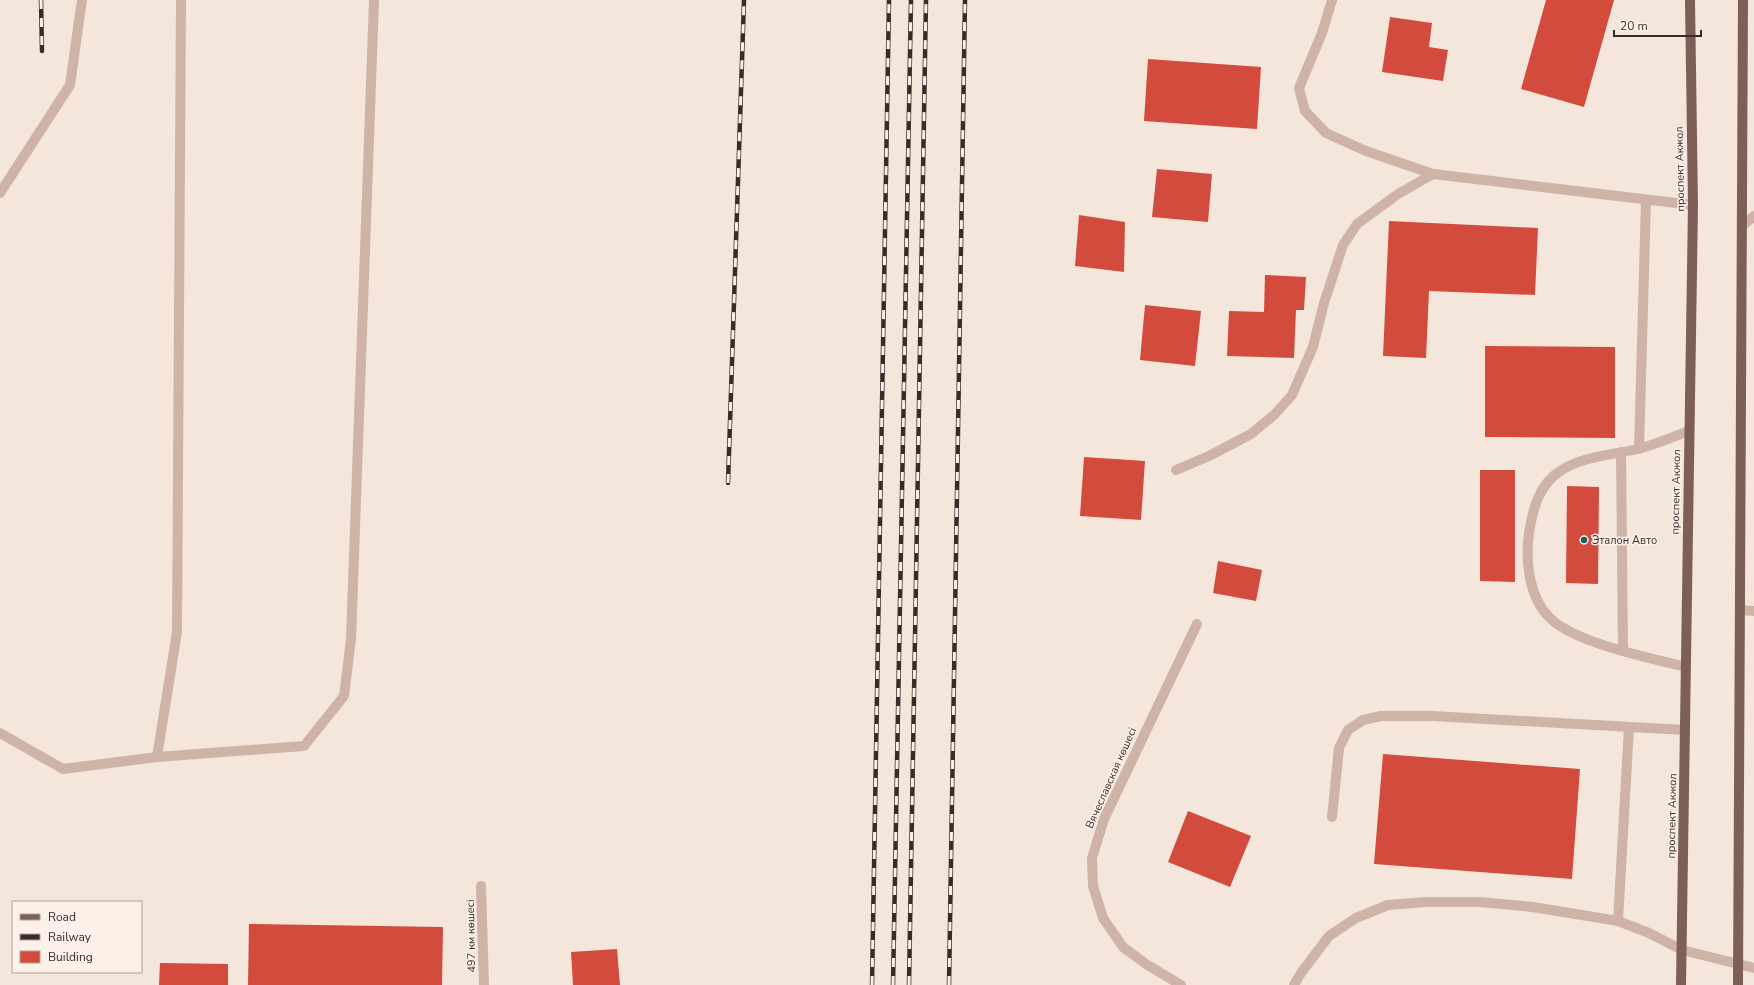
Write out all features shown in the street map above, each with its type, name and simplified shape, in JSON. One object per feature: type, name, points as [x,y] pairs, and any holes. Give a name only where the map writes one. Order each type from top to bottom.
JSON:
[{"type":"main road","name":"проспект Акжол","points":[[1681,985],[1693,205],[1690,0]]},
{"type":"main road","points":[[1738,985],[1743,0]]},
{"type":"street","points":[[0,193],[70,85],[82,0]]},
{"type":"street","points":[[157,757],[177,632],[181,0]]},
{"type":"street","points":[[0,732],[63,770],[157,757],[304,746],[344,696],[351,639],[374,0]]},
{"type":"street","points":[[1332,0],[1322,33],[1299,88],[1305,111],[1326,133],[1366,151],[1433,174],[1693,205]]},
{"type":"street","points":[[1176,470],[1209,456],[1251,434],[1276,414],[1292,395],[1313,347],[1324,303],[1343,245],[1357,224],[1398,194],[1433,174]]},
{"type":"street","points":[[1639,448],[1646,200]]},
{"type":"street","points":[[1742,226],[1754,216]]},
{"type":"street","points":[[1686,666],[1623,651],[1571,633],[1550,618],[1535,599],[1530,575],[1528,544],[1533,509],[1544,484],[1560,470],[1595,456],[1639,448],[1689,431]]},
{"type":"street","points":[[1621,452],[1623,651]]},
{"type":"street","points":[[1740,610],[1754,611]]},
{"type":"street","name":"Вячеславская көшесі","points":[[1181,985],[1146,964],[1123,947],[1103,918],[1093,886],[1092,858],[1104,819],[1197,624]]},
{"type":"street","points":[[1332,817],[1339,748],[1348,730],[1363,720],[1381,716],[1432,716],[1685,730]]},
{"type":"street","points":[[1618,921],[1629,727]]},
{"type":"street","name":"497 км көшесі","points":[[481,886],[484,985]]},
{"type":"street","points":[[1294,985],[1301,973],[1329,936],[1356,918],[1388,905],[1426,902],[1479,902],[1533,907],[1618,921],[1649,933],[1682,950],[1754,968]]},
{"type":"building","points":[[1546,0],[1614,0],[1584,107],[1521,89]]},
{"type":"building","points":[[1390,17],[1432,23],[1429,47],[1448,50],[1443,81],[1382,72]]},
{"type":"building","points":[[1148,59],[1261,67],[1257,129],[1144,121]]},
{"type":"building","points":[[1157,169],[1212,174],[1208,222],[1152,217]]},
{"type":"building","points":[[1079,215],[1125,222],[1124,272],[1075,266]]},
{"type":"building","points":[[1389,221],[1538,228],[1535,295],[1429,291],[1426,358],[1383,356]]},
{"type":"building","points":[[1265,275],[1306,277],[1304,310],[1296,310],[1294,358],[1227,356],[1229,311],[1264,312]]},
{"type":"building","points":[[1145,305],[1201,311],[1195,366],[1140,360]]},
{"type":"building","points":[[1485,346],[1615,347],[1615,438],[1485,437]]},
{"type":"building","points":[[1084,457],[1145,461],[1141,520],[1080,516]]},
{"type":"building","points":[[1480,470],[1515,470],[1515,582],[1480,581]]},
{"type":"building","points":[[1567,486],[1599,487],[1598,584],[1566,583]]},
{"type":"building","points":[[1218,561],[1262,570],[1256,601],[1213,593]]},
{"type":"building","points":[[1383,754],[1580,769],[1572,879],[1374,864]]},
{"type":"building","points":[[1188,811],[1251,836],[1230,887],[1168,862]]},
{"type":"building","points":[[249,924],[443,927],[442,985],[248,985]]},
{"type":"building","points":[[617,949],[620,985],[573,985],[571,952]]},
{"type":"building","points":[[160,963],[228,964],[228,985],[159,985]]},
{"type":"railway","points":[[41,0],[42,51]]},
{"type":"railway","points":[[728,483],[744,0]]},
{"type":"railway","points":[[872,985],[889,0]]},
{"type":"railway","points":[[893,985],[911,0]]},
{"type":"railway","points":[[909,985],[926,0]]},
{"type":"railway","points":[[949,985],[965,0]]},
{"type":"place","name":"Эталон Авто","points":[[1584,540]]}]
